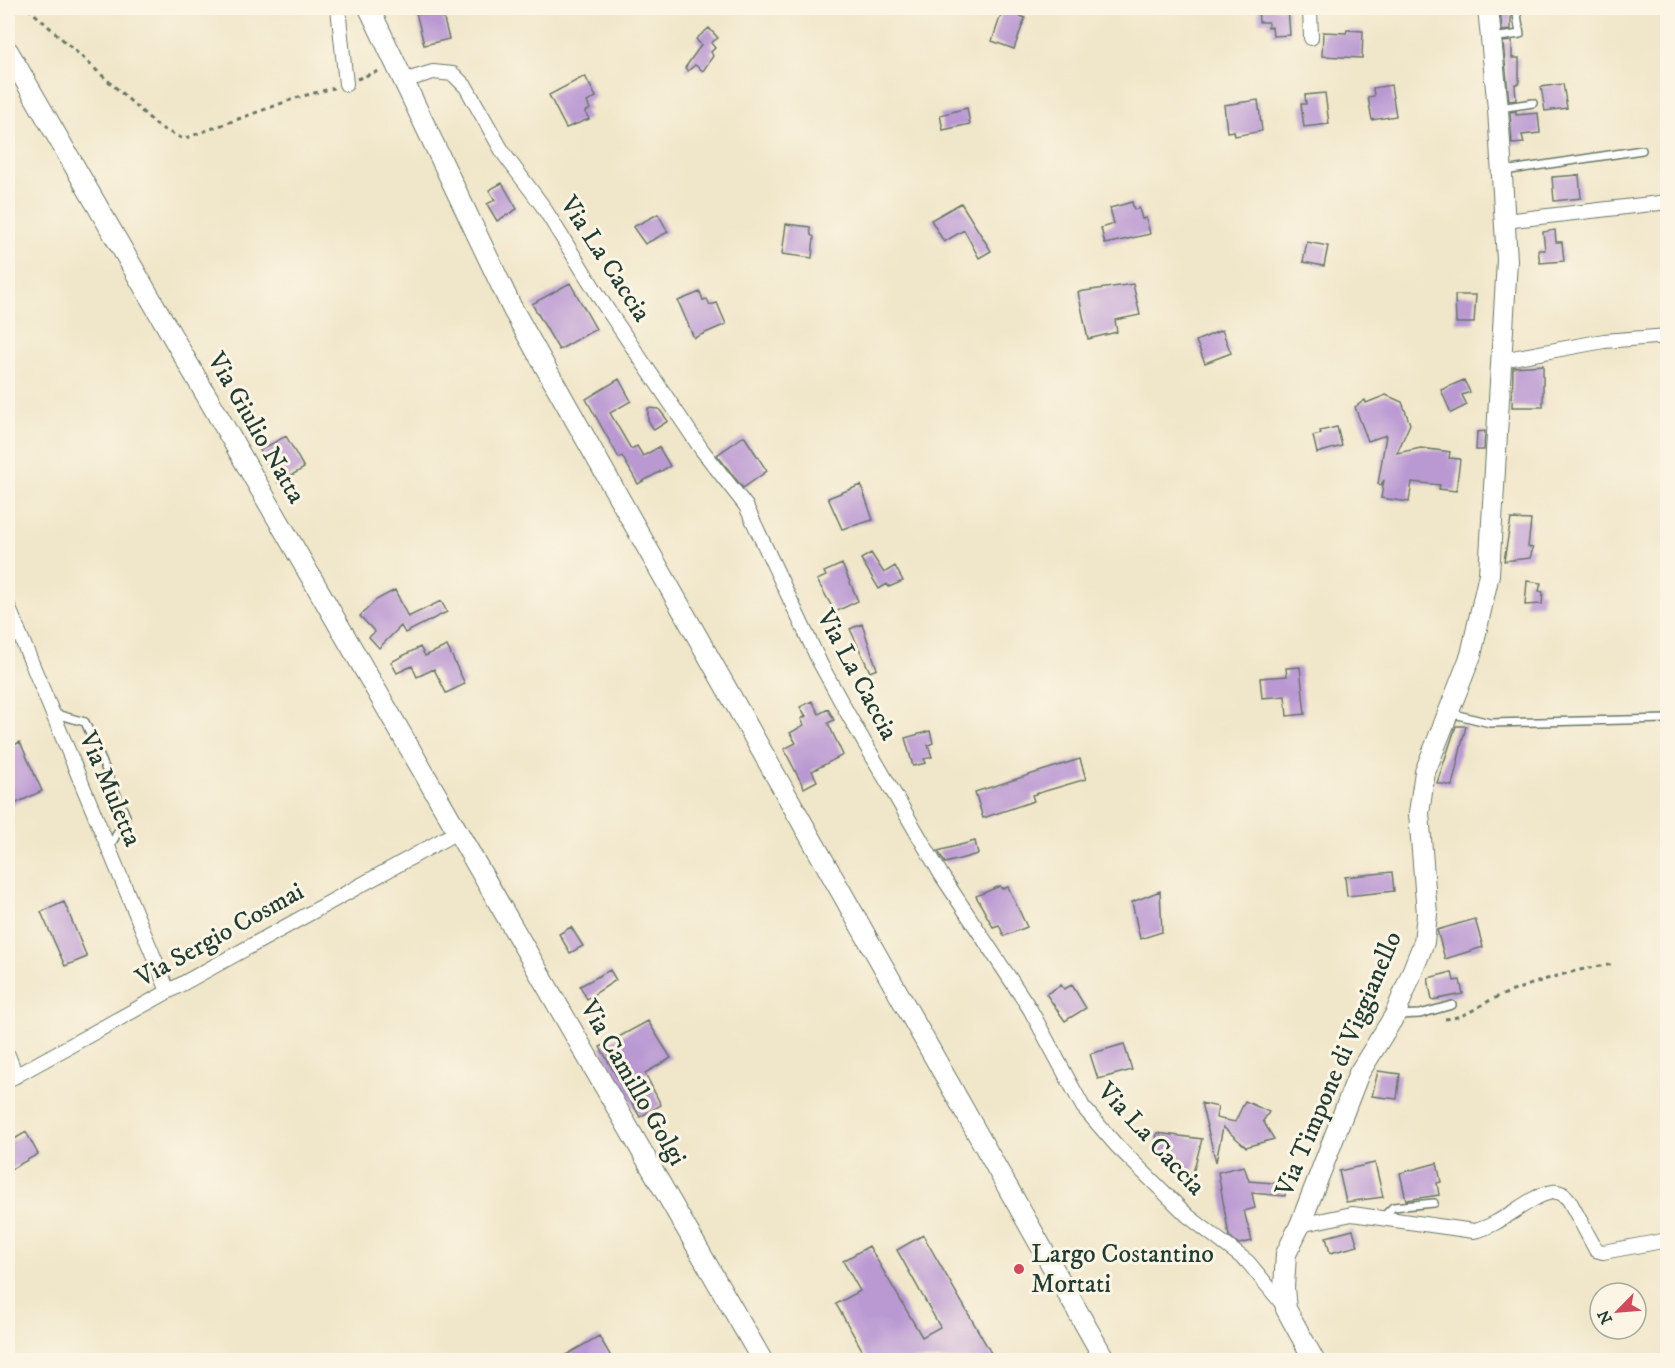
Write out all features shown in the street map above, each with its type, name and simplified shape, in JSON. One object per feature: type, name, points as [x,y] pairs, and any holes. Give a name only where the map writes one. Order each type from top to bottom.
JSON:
[{"type":"street","points":[[338,8],[346,84]]},
{"type":"street","points":[[369,8],[512,308],[1105,1360]]},
{"type":"street","points":[[1310,8],[1311,38]]},
{"type":"street","name":"Via Timpone di Viggianello","points":[[1286,1309],[1284,1288],[1286,1254],[1300,1225],[1359,1073],[1395,1015],[1424,942],[1426,914],[1423,837],[1419,813],[1425,772],[1471,655],[1489,574],[1507,260],[1498,108],[1488,8]]},
{"type":"street","name":"Via Giulio Natta","points":[[8,51],[457,832]]},
{"type":"street","name":"Via La Caccia","points":[[399,73],[453,74],[466,87],[504,154],[542,205],[605,306],[702,450],[746,506],[820,663],[849,716],[942,876],[1030,1009],[1083,1107],[1116,1145],[1188,1216],[1248,1262],[1286,1309]]},
{"type":"street","points":[[1505,221],[1668,202]]},
{"type":"street","points":[[1502,360],[1604,341],[1668,336]]},
{"type":"street","name":"Via Muletta","points":[[8,606],[168,991]]},
{"type":"street","name":"Via Sergio Cosmai","points":[[12,1078],[457,832]]},
{"type":"street","name":"Via Camillo Golgi","points":[[457,832],[762,1360]]},
{"type":"street","points":[[8,1055],[12,1078]]},
{"type":"street","points":[[1300,1225],[1352,1214],[1474,1231],[1490,1228],[1524,1205],[1553,1191],[1563,1194],[1569,1200],[1596,1250],[1611,1251],[1668,1240]]},
{"type":"street","points":[[1286,1309],[1314,1360]]},
{"type":"lane","points":[[1490,38],[1520,34],[1516,8]]},
{"type":"lane","points":[[1498,108],[1533,103]]},
{"type":"lane","points":[[1502,171],[1642,150]]},
{"type":"lane","points":[[52,712],[85,722],[126,816],[109,849]]},
{"type":"lane","points":[[1450,713],[1490,723],[1668,719]]},
{"type":"lane","points":[[1395,1015],[1420,1014],[1452,1005]]},
{"type":"lane","points":[[1383,1217],[1393,1207],[1434,1203]]},
{"type":"path","points":[[28,8],[159,127],[183,139],[299,97],[399,73]]},
{"type":"path","points":[[1441,1019],[1468,1015],[1489,1001],[1556,975],[1585,967],[1615,964]]},
{"type":"building","points":[[415,8],[441,8],[449,39],[424,45]]},
{"type":"building","points":[[1258,8],[1288,8],[1290,35],[1273,36],[1272,27],[1268,27],[1268,22],[1259,22]]},
{"type":"building","points":[[1500,8],[1511,8],[1511,30],[1502,31]]},
{"type":"building","points":[[1003,9],[1025,18],[1014,49],[992,41]]},
{"type":"building","points":[[709,28],[718,38],[711,43],[715,48],[711,52],[713,56],[703,71],[695,65],[688,71],[685,68],[701,45],[696,39]]},
{"type":"building","points":[[1347,30],[1363,31],[1362,58],[1322,56],[1323,32],[1346,33]]},
{"type":"building","points":[[1512,41],[1512,58],[1519,58],[1519,84],[1515,84],[1516,100],[1509,101],[1503,42]]},
{"type":"building","points":[[585,76],[596,97],[587,102],[590,109],[585,112],[589,119],[566,128],[549,95]]},
{"type":"building","points":[[1563,84],[1567,108],[1545,111],[1541,87]]},
{"type":"building","points":[[1391,85],[1396,116],[1372,120],[1368,97],[1374,96],[1373,88]]},
{"type":"building","points":[[1325,93],[1329,124],[1304,127],[1301,104],[1306,104],[1305,95]]},
{"type":"building","points":[[1258,100],[1262,131],[1235,136],[1234,131],[1227,132],[1224,105]]},
{"type":"building","points":[[967,108],[970,124],[943,130],[940,115]]},
{"type":"building","points":[[1516,111],[1516,115],[1538,113],[1540,133],[1522,135],[1524,143],[1512,144],[1510,112]]},
{"type":"building","points":[[1579,175],[1581,198],[1554,201],[1552,177]]},
{"type":"building","points":[[502,183],[517,209],[497,221],[487,204],[495,200],[489,190]]},
{"type":"building","points":[[1132,202],[1134,210],[1139,208],[1142,219],[1146,218],[1150,234],[1105,244],[1101,228],[1114,224],[1110,208]]},
{"type":"building","points":[[961,203],[991,251],[979,258],[964,230],[944,242],[931,220]]},
{"type":"building","points":[[658,214],[668,232],[645,244],[633,227]]},
{"type":"building","points":[[786,224],[810,227],[811,235],[814,237],[812,258],[782,254]]},
{"type":"building","points":[[1555,230],[1556,242],[1562,242],[1564,261],[1540,263],[1538,250],[1545,250],[1543,232]]},
{"type":"building","points":[[1307,242],[1328,246],[1324,266],[1303,262]]},
{"type":"building","points":[[570,283],[596,329],[559,350],[532,304]]},
{"type":"building","points":[[1133,284],[1140,315],[1115,320],[1117,332],[1088,339],[1078,292]]},
{"type":"building","points":[[700,292],[703,300],[707,299],[710,305],[717,303],[726,324],[694,338],[678,301]]},
{"type":"building","points":[[1455,295],[1476,295],[1474,323],[1456,323]]},
{"type":"building","points":[[1222,330],[1231,353],[1205,363],[1196,341]]},
{"type":"building","points":[[1543,365],[1543,407],[1512,407],[1513,367]]},
{"type":"building","points":[[619,379],[631,401],[610,413],[631,449],[637,446],[643,456],[659,447],[670,466],[638,484],[622,456],[619,458],[586,399]]},
{"type":"building","points":[[1464,380],[1470,392],[1462,395],[1467,405],[1451,413],[1441,390]]},
{"type":"building","points":[[1386,395],[1402,402],[1410,424],[1397,453],[1421,448],[1450,452],[1449,458],[1460,459],[1456,491],[1439,489],[1440,485],[1412,482],[1409,502],[1381,498],[1384,480],[1381,485],[1378,484],[1386,435],[1368,441],[1355,407],[1365,400],[1366,403]]},
{"type":"building","points":[[648,408],[659,409],[668,421],[654,430],[648,420]]},
{"type":"building","points":[[1337,427],[1342,446],[1317,453],[1313,436],[1321,434],[1320,431]]},
{"type":"building","points":[[1485,431],[1484,450],[1476,450],[1477,432]]},
{"type":"building","points":[[286,436],[304,468],[278,483],[260,450]]},
{"type":"building","points":[[744,436],[767,471],[743,488],[717,455]]},
{"type":"building","points":[[861,485],[873,520],[842,529],[828,498]]},
{"type":"building","points":[[1511,519],[1531,520],[1528,547],[1533,548],[1530,558],[1504,561]]},
{"type":"building","points":[[871,553],[884,573],[895,566],[903,581],[889,587],[887,584],[879,589],[861,559]]},
{"type":"building","points":[[842,564],[858,601],[835,612],[817,580],[826,576],[824,572]]},
{"type":"building","points":[[1527,581],[1541,583],[1539,591],[1543,592],[1542,604],[1525,605]]},
{"type":"building","points":[[395,590],[408,617],[441,601],[447,612],[405,633],[401,626],[379,648],[369,637],[375,632],[360,616],[376,600]]},
{"type":"building","points":[[862,624],[877,669],[870,672],[850,629]]},
{"type":"building","points":[[447,646],[465,684],[446,693],[434,669],[417,677],[412,666],[397,673],[391,662],[420,647],[425,656]]},
{"type":"building","points":[[1300,667],[1305,714],[1287,716],[1285,696],[1262,698],[1260,678],[1287,676],[1286,668]]},
{"type":"building","points":[[812,701],[819,714],[828,709],[834,720],[828,723],[843,755],[812,771],[817,781],[804,788],[784,749],[796,743],[790,733],[804,725],[801,719],[806,716],[800,707]]},
{"type":"building","points":[[1456,726],[1466,726],[1452,786],[1437,783]]},
{"type":"building","points":[[930,731],[933,743],[928,745],[932,757],[924,759],[926,763],[913,766],[905,738]]},
{"type":"building","points":[[20,742],[42,791],[8,807],[8,748]]},
{"type":"building","points":[[1080,759],[1086,779],[1032,795],[1034,801],[983,818],[975,792]]},
{"type":"building","points":[[975,841],[978,854],[945,863],[938,851]]},
{"type":"building","points":[[1392,872],[1394,891],[1347,896],[1345,877]]},
{"type":"building","points":[[1000,886],[1002,889],[1008,887],[1027,927],[1004,936],[999,925],[993,927],[976,896]]},
{"type":"building","points":[[1160,891],[1162,932],[1140,939],[1132,902]]},
{"type":"building","points":[[64,902],[87,957],[65,966],[41,912]]},
{"type":"building","points":[[1475,919],[1483,947],[1445,959],[1437,930]]},
{"type":"building","points":[[571,927],[583,946],[570,953],[559,934]]},
{"type":"building","points":[[610,970],[616,980],[587,999],[580,986]]},
{"type":"building","points":[[1452,972],[1454,981],[1460,980],[1463,994],[1432,1000],[1428,978]]},
{"type":"building","points":[[1061,985],[1064,989],[1072,985],[1086,1008],[1065,1021],[1046,994]]},
{"type":"building","points":[[648,1021],[671,1058],[645,1073],[661,1105],[640,1117],[600,1047]]},
{"type":"building","points":[[1124,1044],[1132,1070],[1098,1079],[1090,1054]]},
{"type":"building","points":[[1378,1071],[1400,1074],[1397,1099],[1372,1096]]},
{"type":"building","points":[[1245,1101],[1269,1112],[1263,1121],[1274,1139],[1246,1147],[1223,1127],[1216,1162],[1201,1103],[1218,1107],[1216,1118],[1235,1122]]},
{"type":"building","points":[[26,1132],[38,1154],[8,1171],[8,1143]]},
{"type":"building","points":[[1157,1133],[1202,1139],[1193,1173],[1173,1170],[1175,1160],[1161,1158],[1155,1149]]},
{"type":"building","points":[[1375,1163],[1383,1197],[1346,1202],[1339,1171]]},
{"type":"building","points":[[1437,1163],[1441,1182],[1437,1183],[1439,1195],[1406,1200],[1400,1173]]},
{"type":"building","points":[[1244,1166],[1249,1181],[1286,1184],[1285,1196],[1252,1193],[1255,1208],[1244,1211],[1252,1241],[1239,1244],[1229,1236],[1218,1172]]},
{"type":"building","points":[[1353,1230],[1358,1246],[1330,1253],[1326,1237]]},
{"type":"building","points":[[923,1235],[995,1360],[868,1360],[836,1304],[860,1291],[843,1261],[869,1246],[922,1337],[940,1327],[897,1250]]},
{"type":"building","points":[[599,1336],[613,1360],[557,1360]]},
{"type":"place","name":"Largo Costantino Mortati","points":[[1019,1269]]}]
